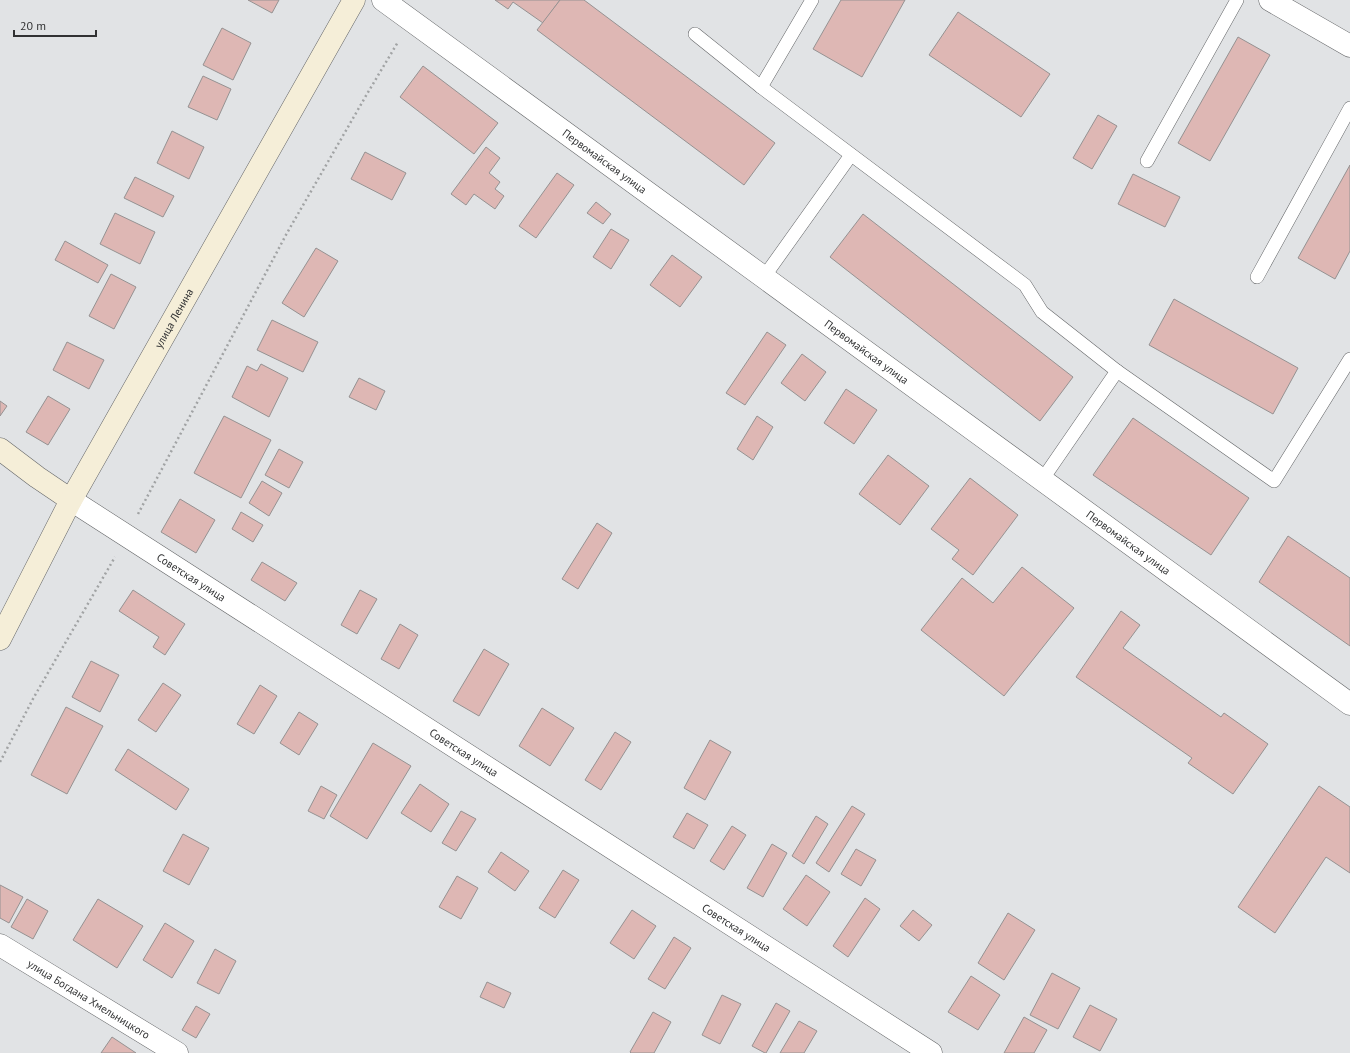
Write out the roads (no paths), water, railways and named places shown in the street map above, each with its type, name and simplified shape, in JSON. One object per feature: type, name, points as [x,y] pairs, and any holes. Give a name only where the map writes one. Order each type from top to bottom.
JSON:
[{"type":"street","name":"улица Ленина","points":[[0,639],[71,500],[354,0]]},
{"type":"street","name":"Первомайская улица","points":[[383,0],[1350,704]]},
{"type":"street","points":[[1270,0],[1350,46]]},
{"type":"street","name":"Советская улица","points":[[0,449],[71,500],[930,1053]]},
{"type":"street","name":"улица Богдана Хмельницкого","points":[[0,945],[177,1053]]},
{"type":"lane","points":[[761,87],[812,0]]},
{"type":"lane","points":[[1147,161],[1237,0]]},
{"type":"lane","points":[[694,34],[761,87],[1025,285],[1042,312],[1117,371],[1274,481],[1350,359]]},
{"type":"lane","points":[[1257,277],[1350,108]]},
{"type":"lane","points":[[764,277],[851,155]]},
{"type":"lane","points":[[1042,480],[1117,371]]}]
